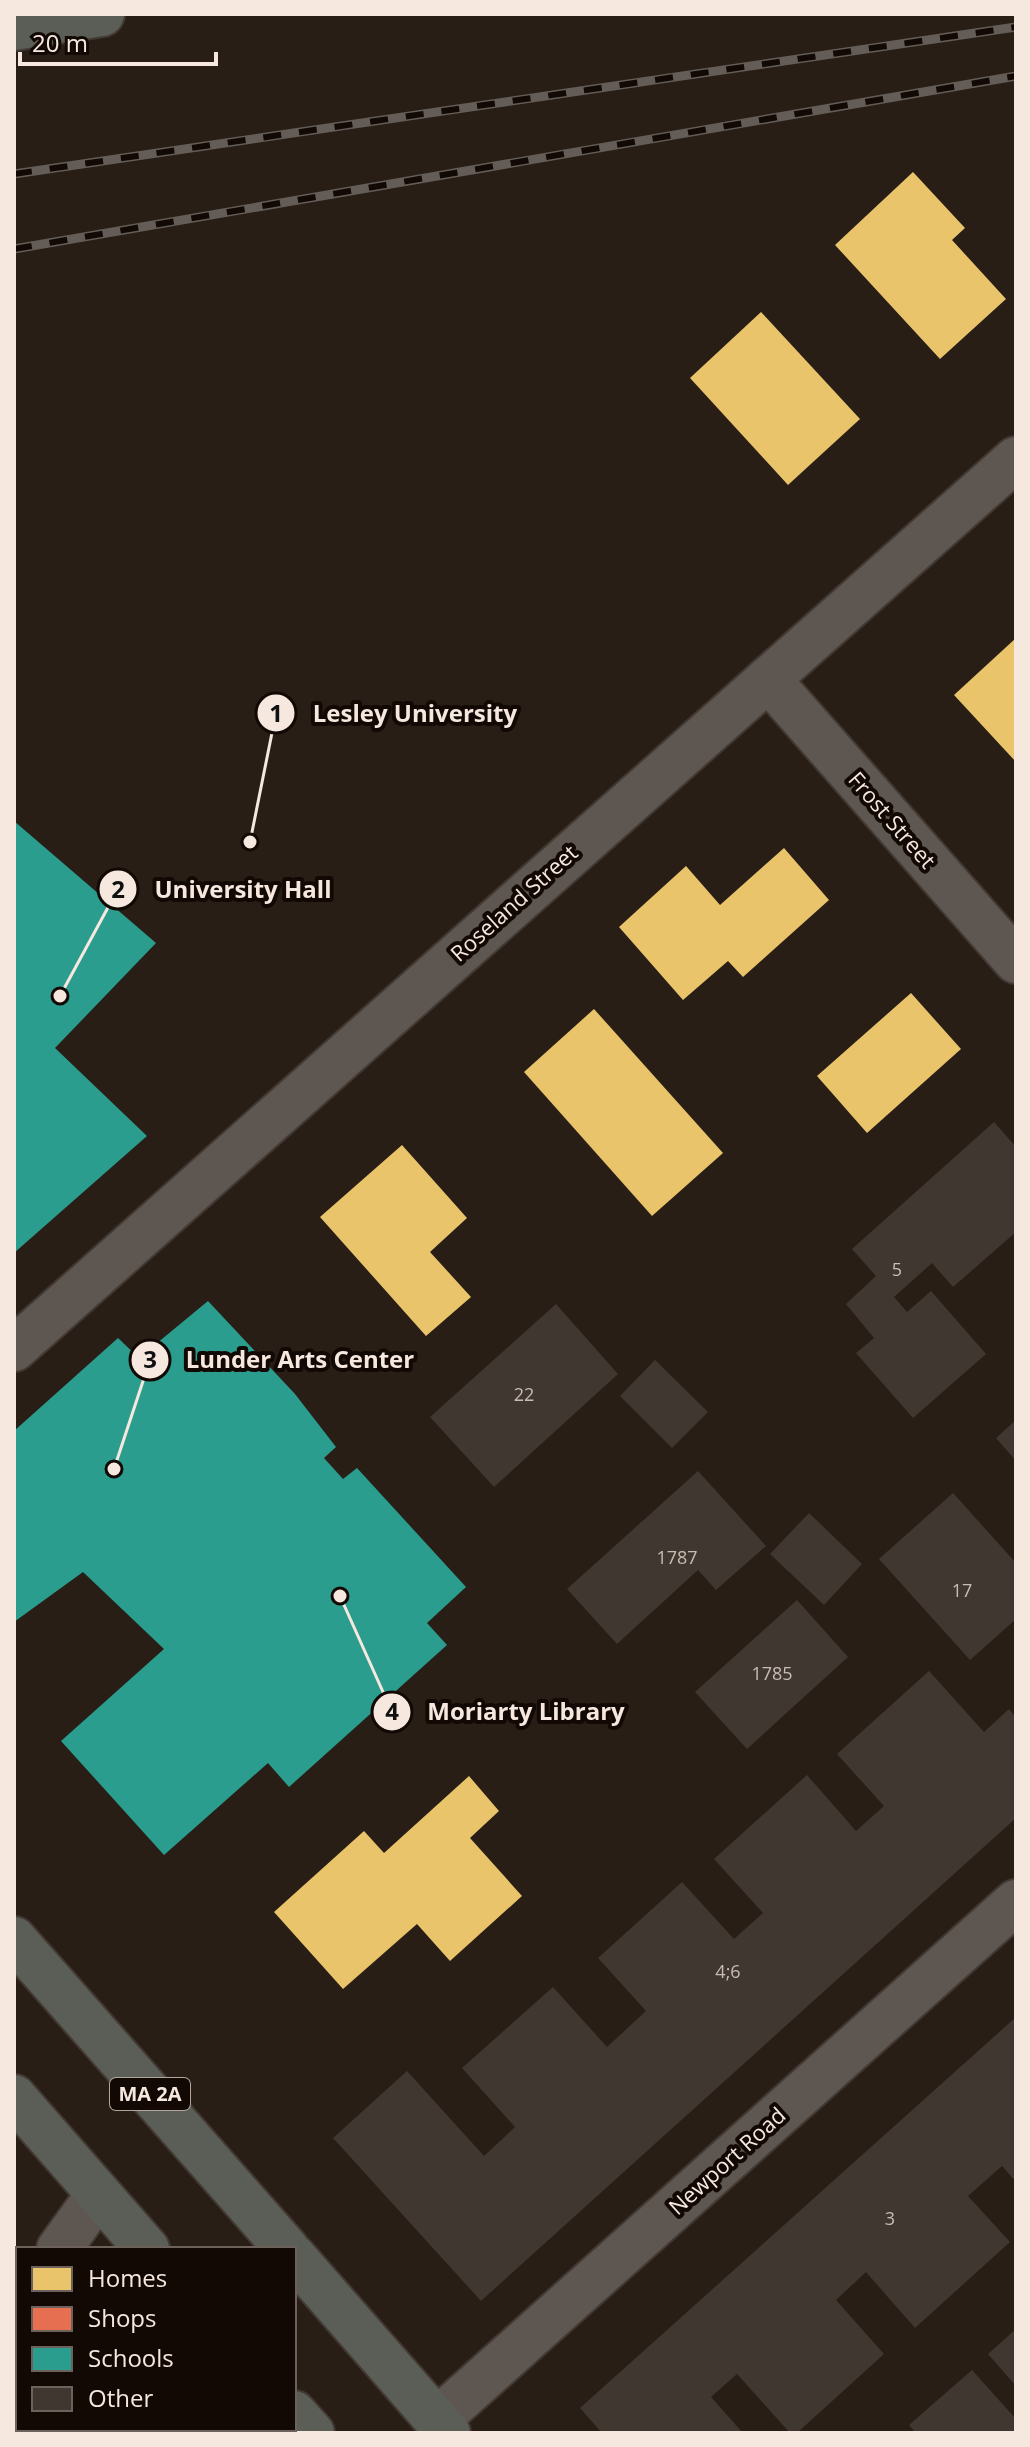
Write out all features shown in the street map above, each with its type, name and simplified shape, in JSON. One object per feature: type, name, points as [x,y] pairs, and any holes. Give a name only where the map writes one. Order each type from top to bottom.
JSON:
[{"type":"main road","points":[[14,28],[102,14]]},
{"type":"main road","name":"MA 2A","points":[[14,1939],[285,2247]]},
{"type":"main road","points":[[14,2097],[145,2247]]},
{"type":"main road","points":[[296,2259],[443,2426]]},
{"type":"main road","points":[[296,2415],[312,2433]]},
{"type":"street","name":"Roseland Street","points":[[14,1349],[1016,459]]},
{"type":"street","name":"Frost Street","points":[[768,679],[1016,961]]},
{"type":"street","name":"Newport Road","points":[[443,2426],[1016,1902]]},
{"type":"street","points":[[60,2247],[98,2195]]},
{"type":"building: Homes","points":[[913,172],[965,228],[952,240],[1006,299],[940,359],[835,245]]},
{"type":"building: Homes","points":[[761,312],[860,419],[788,485],[690,378]]},
{"type":"building: Homes","points":[[1016,638],[1016,762],[954,695]]},
{"type":"building: Homes","points":[[784,848],[829,900],[743,977],[728,961],[683,1000],[619,927],[686,866],[720,905]]},
{"type":"building: Homes","points":[[911,993],[961,1049],[867,1133],[817,1076]]},
{"type":"building: Homes","points":[[594,1009],[723,1153],[652,1216],[524,1072]]},
{"type":"building: Homes","points":[[402,1145],[467,1218],[430,1252],[471,1297],[426,1336],[320,1217]]},
{"type":"building: Homes","points":[[469,1776],[499,1811],[470,1838],[522,1896],[450,1961],[417,1924],[343,1989],[274,1912],[364,1831],[384,1853]]},
{"type":"building: Shops","points":[[16,2390],[16,2431],[160,2433],[14,2433]]},
{"type":"building: Schools","points":[[14,821],[156,943],[55,1048],[147,1136],[14,1253]]},
{"type":"building: Schools","points":[[208,1301],[295,1394],[336,1447],[324,1458],[343,1479],[357,1468],[466,1587],[427,1623],[447,1645],[289,1787],[268,1763],[164,1855],[61,1741],[164,1649],[83,1572],[14,1622],[14,1431],[118,1338],[139,1358]]},
{"type":"building: Other","points":[[994,1122],[1016,1147],[1016,1232],[953,1287],[932,1263],[894,1297],[907,1312],[931,1291],[986,1354],[913,1418],[856,1353],[874,1338],[846,1304],[876,1276],[852,1249]]},
{"type":"building: Other","points":[[556,1304],[618,1374],[494,1487],[430,1417]]},
{"type":"building: Other","points":[[655,1360],[708,1412],[672,1448],[620,1396]]},
{"type":"building: Other","points":[[1016,1420],[1016,1461],[996,1438]]},
{"type":"building: Other","points":[[698,1471],[766,1546],[716,1590],[698,1570],[617,1644],[567,1589]]},
{"type":"building: Other","points":[[953,1493],[1016,1563],[1016,1619],[970,1660],[879,1559]]},
{"type":"building: Other","points":[[809,1513],[862,1564],[824,1605],[770,1554]]},
{"type":"building: Other","points":[[797,1600],[848,1657],[747,1749],[695,1692]]},
{"type":"building: Other","points":[[929,1671],[984,1732],[1009,1709],[1016,1718],[1016,1818],[481,2301],[333,2138],[407,2071],[484,2156],[515,2127],[462,2068],[553,1987],[607,2047],[646,2011],[598,1958],[682,1882],[734,1939],[763,1913],[714,1859],[807,1775],[856,1831],[884,1806],[837,1754]]},
{"type":"building: Other","points":[[1016,2017],[1016,2182],[1002,2166],[968,2196],[1010,2242],[915,2328],[866,2272],[836,2300],[884,2354],[797,2433],[790,2433],[737,2374],[711,2397],[743,2433],[602,2433],[580,2408]]},
{"type":"building: Other","points":[[1016,2329],[1016,2386],[988,2354]]},
{"type":"building: Other","points":[[972,2370],[1016,2419],[1016,2433],[916,2433],[909,2425]]},
{"type":"railway","points":[[14,174],[1016,27]]},
{"type":"railway","points":[[14,249],[1016,76]]},
{"type":"place","name":"Lesley University","points":[[250,842]]},
{"type":"place","name":"University Hall","points":[[60,996]]},
{"type":"place","name":"Lunder Arts Center","points":[[114,1469]]},
{"type":"place","name":"Moriarty Library","points":[[340,1596]]}]
